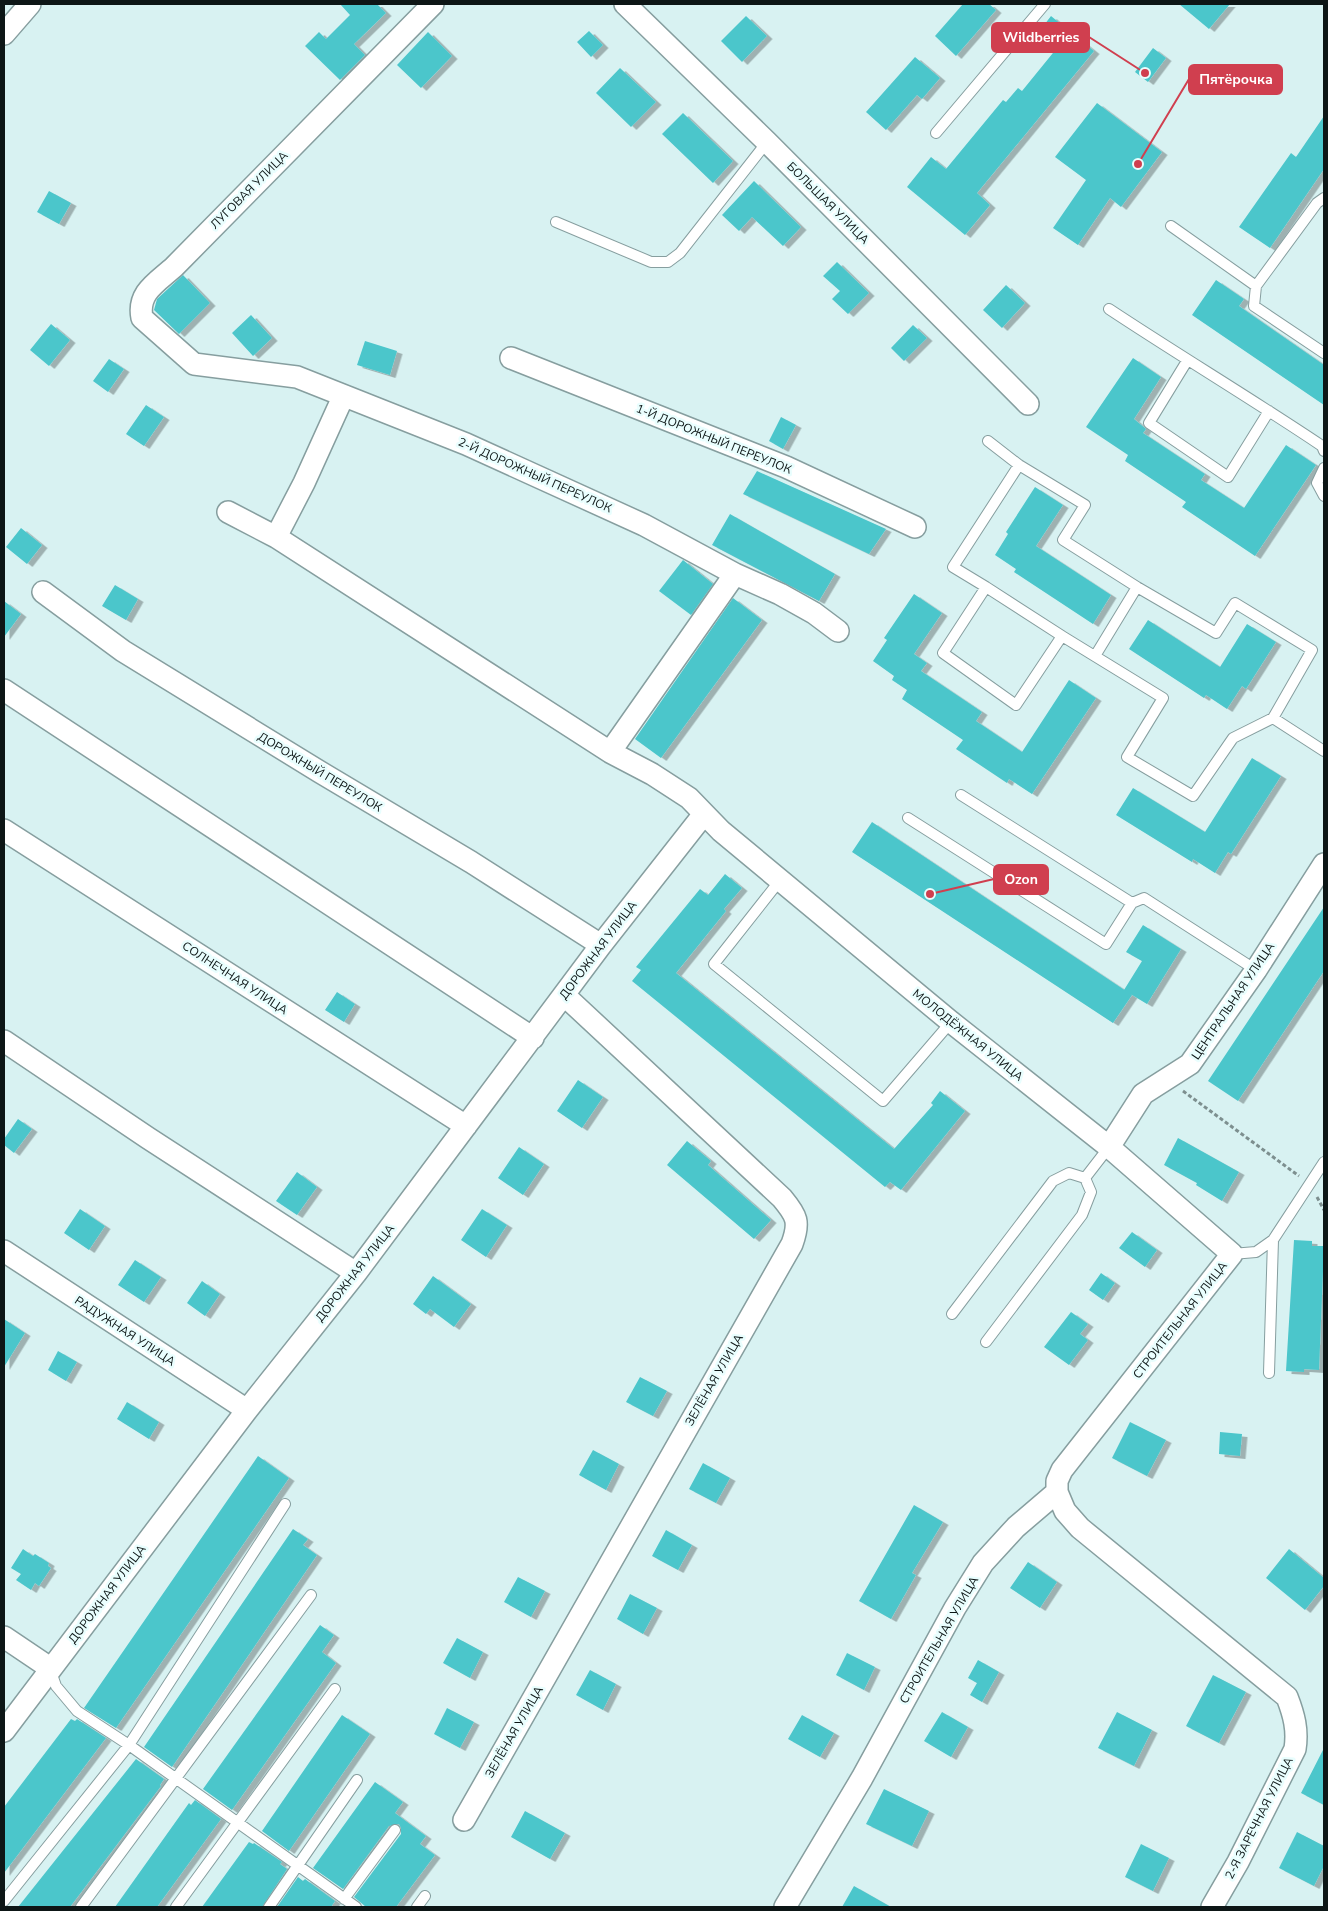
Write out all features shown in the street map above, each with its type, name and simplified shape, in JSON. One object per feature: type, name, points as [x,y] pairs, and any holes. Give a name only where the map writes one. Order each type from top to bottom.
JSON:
[{"type":"street","points":[[4,34],[30,4]]},
{"type":"street","name":"ЛУГОВАЯ УЛИЦА","points":[[213,367],[194,364],[142,318],[140,307],[144,296],[433,4]]},
{"type":"street","name":"БОЛЬШАЯ УЛИЦА","points":[[625,4],[767,142],[1028,404]]},
{"type":"street","name":"1-Й ДОРОЖНЫЙ ПЕРЕУЛОК","points":[[511,358],[786,467],[915,527]]},
{"type":"street","name":"2-Й ДОРОЖНЫЙ ПЕРЕУЛОК","points":[[213,367],[297,377],[343,397],[466,444],[644,525],[736,574],[814,612],[838,631]]},
{"type":"street","points":[[276,537],[304,483],[343,397]]},
{"type":"street","name":"МОЛОДЁЖНАЯ УЛИЦА","points":[[228,512],[276,537],[610,752],[652,774],[689,798],[721,831],[951,1022],[1109,1147],[1232,1254]]},
{"type":"street","points":[[610,752],[736,574]]},
{"type":"street","name":"ДОРОЖНЫЙ ПЕРЕУЛОК","points":[[43,592],[123,651],[471,862],[601,945]]},
{"type":"street","points":[[4,690],[533,1038]]},
{"type":"street","name":"ДОРОЖНАЯ УЛИЦА","points":[[4,1731],[247,1410],[356,1273],[601,945],[704,814]]},
{"type":"street","name":"СОЛНЕЧНАЯ УЛИЦА","points":[[4,830],[466,1126]]},
{"type":"street","name":"ЦЕНТРАЛЬНАЯ УЛИЦА","points":[[1109,1147],[1144,1094],[1190,1064],[1256,970],[1324,864]]},
{"type":"street","name":"ЗЕЛЁНАЯ УЛИЦА","points":[[464,1820],[792,1244],[797,1229],[795,1214],[782,1198],[564,995]]},
{"type":"street","points":[[4,1041],[148,1138],[356,1273]]},
{"type":"street","name":"РАДУЖНАЯ УЛИЦА","points":[[4,1251],[247,1410]]},
{"type":"street","name":"СТРОИТЕЛЬНАЯ УЛИЦА","points":[[785,1907],[862,1778],[955,1608],[983,1564],[1016,1527],[1057,1492],[1057,1481],[1062,1470],[1232,1254]]},
{"type":"street","name":"2-Я ЗАРЕЧНАЯ УЛИЦА","points":[[1057,1492],[1065,1511],[1080,1528],[1287,1697],[1294,1715],[1297,1735],[1295,1749],[1238,1862],[1212,1907]]},
{"type":"street","points":[[4,1636],[50,1668]]},
{"type":"lane","points":[[936,133],[1045,4]]},
{"type":"lane","points":[[556,222],[651,262],[668,262],[680,253],[767,142]]},
{"type":"lane","points":[[1324,198],[1317,203],[1256,286],[1254,306],[1324,353]]},
{"type":"lane","points":[[1171,226],[1256,286]]},
{"type":"lane","points":[[1110,309],[1187,361],[1322,446],[1324,451]]},
{"type":"lane","points":[[1187,361],[1149,423],[1228,477],[1269,411]]},
{"type":"lane","points":[[988,441],[1018,465],[1085,505],[1063,540],[1137,587],[1216,633],[1235,604],[1312,650],[1273,718],[1233,738],[1194,796],[1127,756],[1163,698],[953,567],[1018,465]]},
{"type":"lane","points":[[1324,468],[1317,484],[1324,496]]},
{"type":"lane","points":[[986,587],[943,653],[1016,705],[1062,636]]},
{"type":"lane","points":[[1096,656],[1137,587]]},
{"type":"lane","points":[[1273,718],[1324,751]]},
{"type":"lane","points":[[961,795],[1132,903]]},
{"type":"lane","points":[[908,818],[1106,944],[1132,903],[1144,898],[1256,970]]},
{"type":"lane","points":[[781,879],[714,964],[882,1101],[951,1022]]},
{"type":"lane","points":[[1085,1178],[1109,1147]]},
{"type":"lane","points":[[1232,1254],[1256,1252],[1273,1240],[1324,1162]]},
{"type":"lane","points":[[952,1314],[1053,1181],[1069,1173],[1085,1178],[1091,1192],[1082,1215],[986,1342]]},
{"type":"lane","points":[[1269,1373],[1273,1240]]},
{"type":"lane","points":[[4,1901],[129,1745],[285,1504]]},
{"type":"lane","points":[[81,1907],[311,1594]]},
{"type":"lane","points":[[50,1668],[56,1686],[77,1711],[176,1778],[349,1904],[395,1830]]},
{"type":"lane","points":[[176,1907],[335,1689]]},
{"type":"lane","points":[[269,1907],[357,1780]]},
{"type":"lane","points":[[417,1907],[425,1896]]},
{"type":"path","points":[[1166,1079],[1309,1183],[1324,1210]]},
{"type":"building","points":[[340,4],[377,4],[386,13],[354,44],[365,55],[340,80],[305,46],[319,32],[326,39],[350,15]]},
{"type":"building","points":[[963,4],[989,4],[996,10],[956,56],[935,36]]},
{"type":"building","points":[[1179,4],[1230,4],[1209,29]]},
{"type":"building","points":[[746,16],[767,36],[742,62],[721,41]]},
{"type":"building","points":[[1051,16],[1094,51],[977,193],[990,205],[965,235],[907,187],[931,157],[946,169],[1003,100],[1006,102],[1018,88],[1022,91],[1057,48],[1038,33]]},
{"type":"building","points":[[589,31],[603,45],[591,57],[577,42]]},
{"type":"building","points":[[428,32],[452,56],[421,88],[397,65]]},
{"type":"building","points":[[1153,48],[1166,58],[1148,82],[1135,72]]},
{"type":"building","points":[[915,57],[940,78],[922,99],[917,95],[886,130],[866,112]]},
{"type":"building","points":[[620,68],[656,102],[631,127],[596,93]]},
{"type":"building","points":[[1097,103],[1162,152],[1121,207],[1110,198],[1078,245],[1053,228],[1086,180],[1055,157]]},
{"type":"building","points":[[683,113],[733,161],[713,183],[662,134]]},
{"type":"building","points":[[1324,116],[1324,169],[1270,248],[1239,227],[1291,153],[1296,157]]},
{"type":"building","points":[[754,181],[801,227],[783,246],[752,217],[739,231],[722,215]]},
{"type":"building","points":[[49,191],[71,203],[59,224],[37,212]]},
{"type":"building","points":[[837,262],[869,293],[848,314],[832,299],[840,291],[823,276]]},
{"type":"building","points":[[183,275],[210,303],[179,334],[154,310],[157,299]]},
{"type":"building","points":[[1216,280],[1244,299],[1239,306],[1324,365],[1324,405],[1192,315]]},
{"type":"building","points":[[1006,285],[1025,303],[1002,328],[983,310]]},
{"type":"building","points":[[251,315],[272,338],[253,356],[232,333]]},
{"type":"building","points":[[51,324],[70,340],[49,366],[30,350]]},
{"type":"building","points":[[913,325],[927,338],[904,361],[891,348]]},
{"type":"building","points":[[365,341],[397,351],[390,375],[357,365]]},
{"type":"building","points":[[1133,358],[1161,377],[1134,419],[1146,429],[1143,433],[1205,474],[1201,480],[1244,508],[1286,445],[1316,465],[1255,556],[1182,507],[1186,502],[1125,461],[1128,455],[1086,427]]},
{"type":"building","points":[[109,359],[124,369],[108,392],[93,381]]},
{"type":"building","points":[[146,405],[164,417],[144,446],[126,434]]},
{"type":"building","points":[[781,417],[796,425],[783,449],[769,441]]},
{"type":"building","points":[[757,471],[886,529],[869,554],[743,494]]},
{"type":"building","points":[[1035,487],[1063,505],[1036,546],[1111,595],[1093,624],[1014,572],[1016,569],[995,555],[1008,534],[1006,532]]},
{"type":"building","points":[[730,514],[835,574],[819,601],[712,545]]},
{"type":"building","points":[[21,528],[42,545],[27,564],[6,547]]},
{"type":"building","points":[[683,560],[713,584],[691,615],[659,591]]},
{"type":"building","points":[[115,585],[138,599],[126,620],[102,606]]},
{"type":"building","points":[[914,594],[942,613],[914,654],[927,663],[921,671],[982,712],[976,721],[1022,752],[1069,680],[1096,698],[1032,794],[1009,779],[1007,783],[956,749],[963,740],[902,699],[907,690],[892,680],[894,676],[873,661],[887,640],[884,638]]},
{"type":"building","points":[[733,598],[762,620],[661,758],[635,739]]},
{"type":"building","points":[[4,601],[21,614],[4,637]]},
{"type":"building","points":[[1148,620],[1220,667],[1247,624],[1276,642],[1246,689],[1242,686],[1227,709],[1206,695],[1204,698],[1129,649]]},
{"type":"building","points":[[1252,758],[1281,776],[1231,854],[1228,852],[1215,873],[1193,859],[1192,862],[1116,815],[1133,788],[1205,832]]},
{"type":"building","points":[[872,822],[1132,995],[1113,1023],[852,852]]},
{"type":"building","points":[[725,874],[742,888],[676,973],[894,1149],[933,1105],[931,1103],[940,1091],[965,1111],[901,1190],[890,1182],[885,1187],[632,981],[641,970],[636,967],[700,889],[708,895]]},
{"type":"building","points":[[1324,907],[1324,971],[1238,1101],[1208,1081]]},
{"type":"building","points":[[1143,925],[1181,949],[1147,1004],[1124,990],[1142,961],[1126,952]]},
{"type":"building","points":[[337,992],[355,1004],[344,1022],[325,1010]]},
{"type":"building","points":[[578,1080],[603,1097],[582,1128],[557,1111]]},
{"type":"building","points":[[18,1119],[32,1129],[14,1153],[4,1145],[4,1139]]},
{"type":"building","points":[[1178,1138],[1239,1172],[1222,1201],[1196,1185],[1197,1183],[1164,1165]]},
{"type":"building","points":[[687,1141],[711,1161],[708,1165],[771,1220],[754,1239],[667,1165]]},
{"type":"building","points":[[519,1147],[544,1164],[523,1195],[498,1178]]},
{"type":"building","points":[[297,1172],[317,1187],[297,1215],[276,1201]]},
{"type":"building","points":[[80,1209],[105,1226],[89,1250],[64,1233]]},
{"type":"building","points":[[482,1209],[507,1225],[486,1257],[461,1240]]},
{"type":"building","points":[[1132,1232],[1157,1250],[1145,1267],[1119,1248]]},
{"type":"building","points":[[1294,1240],[1312,1241],[1312,1246],[1324,1246],[1319,1370],[1304,1369],[1304,1372],[1286,1371]]},
{"type":"building","points":[[135,1260],[161,1277],[144,1302],[118,1285]]},
{"type":"building","points":[[1101,1273],[1115,1283],[1103,1300],[1089,1290]]},
{"type":"building","points":[[433,1276],[471,1304],[454,1327],[430,1309],[426,1314],[413,1304]]},
{"type":"building","points":[[202,1281],[220,1294],[205,1316],[187,1303]]},
{"type":"building","points":[[1071,1312],[1088,1324],[1080,1334],[1088,1340],[1069,1365],[1044,1347]]},
{"type":"building","points":[[4,1319],[25,1333],[4,1367]]},
{"type":"building","points":[[58,1351],[77,1362],[66,1381],[48,1370]]},
{"type":"building","points":[[640,1377],[667,1391],[653,1416],[626,1402]]},
{"type":"building","points":[[127,1402],[159,1422],[149,1439],[117,1419]]},
{"type":"building","points":[[1130,1422],[1166,1440],[1147,1476],[1112,1458]]},
{"type":"building","points":[[1220,1432],[1242,1434],[1240,1456],[1219,1454]]},
{"type":"building","points":[[593,1450],[619,1464],[606,1490],[579,1475]]},
{"type":"building","points":[[258,1456],[289,1478],[116,1728],[84,1708]]},
{"type":"building","points":[[703,1463],[730,1478],[716,1503],[689,1489]]},
{"type":"building","points":[[914,1505],[943,1522],[912,1573],[916,1575],[891,1619],[859,1601]]},
{"type":"building","points":[[293,1529],[308,1539],[303,1545],[317,1555],[172,1767],[144,1747]]},
{"type":"building","points":[[666,1530],[692,1545],[678,1570],[652,1556]]},
{"type":"building","points":[[23,1549],[49,1563],[48,1566],[51,1568],[39,1586],[35,1583],[31,1590],[16,1580],[21,1574],[11,1568]]},
{"type":"building","points":[[1289,1549],[1324,1578],[1324,1586],[1305,1610],[1266,1578]]},
{"type":"building","points":[[1028,1562],[1057,1582],[1040,1608],[1010,1588]]},
{"type":"building","points":[[518,1577],[545,1591],[531,1617],[504,1602]]},
{"type":"building","points":[[630,1594],[657,1608],[643,1634],[617,1619]]},
{"type":"building","points":[[320,1625],[334,1635],[322,1652],[336,1663],[232,1810],[203,1789]]},
{"type":"building","points":[[457,1638],[483,1652],[470,1678],[443,1663]]},
{"type":"building","points":[[847,1653],[875,1667],[864,1690],[836,1675]]},
{"type":"building","points":[[978,1660],[999,1672],[982,1702],[970,1695],[977,1683],[968,1678]]},
{"type":"building","points":[[590,1670],[616,1684],[603,1710],[576,1695]]},
{"type":"building","points":[[1213,1675],[1246,1692],[1219,1743],[1186,1726]]},
{"type":"building","points":[[447,1708],[474,1722],[460,1748],[434,1734]]},
{"type":"building","points":[[942,1712],[968,1727],[951,1757],[924,1741]]},
{"type":"building","points":[[1117,1712],[1152,1730],[1134,1766],[1098,1748]]},
{"type":"building","points":[[342,1715],[370,1734],[289,1851],[262,1831]]},
{"type":"building","points":[[802,1715],[834,1733],[820,1757],[788,1739]]},
{"type":"building","points":[[71,1719],[75,1721],[77,1719],[106,1738],[4,1873],[4,1807]]},
{"type":"building","points":[[1324,1748],[1324,1805],[1301,1793]]},
{"type":"building","points":[[136,1759],[164,1779],[161,1786],[70,1907],[18,1907]]},
{"type":"building","points":[[375,1782],[403,1802],[395,1813],[426,1836],[420,1844],[435,1855],[396,1907],[366,1907],[354,1897],[401,1834],[399,1824],[389,1826],[343,1889],[313,1868]]},
{"type":"building","points":[[884,1789],[929,1811],[912,1846],[866,1824]]},
{"type":"building","points":[[195,1800],[221,1819],[157,1907],[115,1907],[189,1803],[191,1805]]},
{"type":"building","points":[[525,1811],[565,1833],[550,1859],[511,1837]]},
{"type":"building","points":[[1297,1832],[1324,1846],[1324,1866],[1314,1886],[1279,1868]]},
{"type":"building","points":[[249,1842],[254,1843],[282,1862],[280,1864],[287,1869],[262,1907],[202,1907]]},
{"type":"building","points":[[1141,1844],[1169,1858],[1153,1891],[1125,1877]]},
{"type":"building","points":[[298,1877],[303,1881],[305,1879],[335,1901],[331,1907],[277,1907]]},
{"type":"building","points":[[854,1886],[891,1907],[842,1907]]},
{"type":"place","name":"Wildberries","points":[[1145,73]]},
{"type":"place","name":"Пятёрочка","points":[[1138,164]]},
{"type":"place","name":"Ozon","points":[[930,894]]}]
